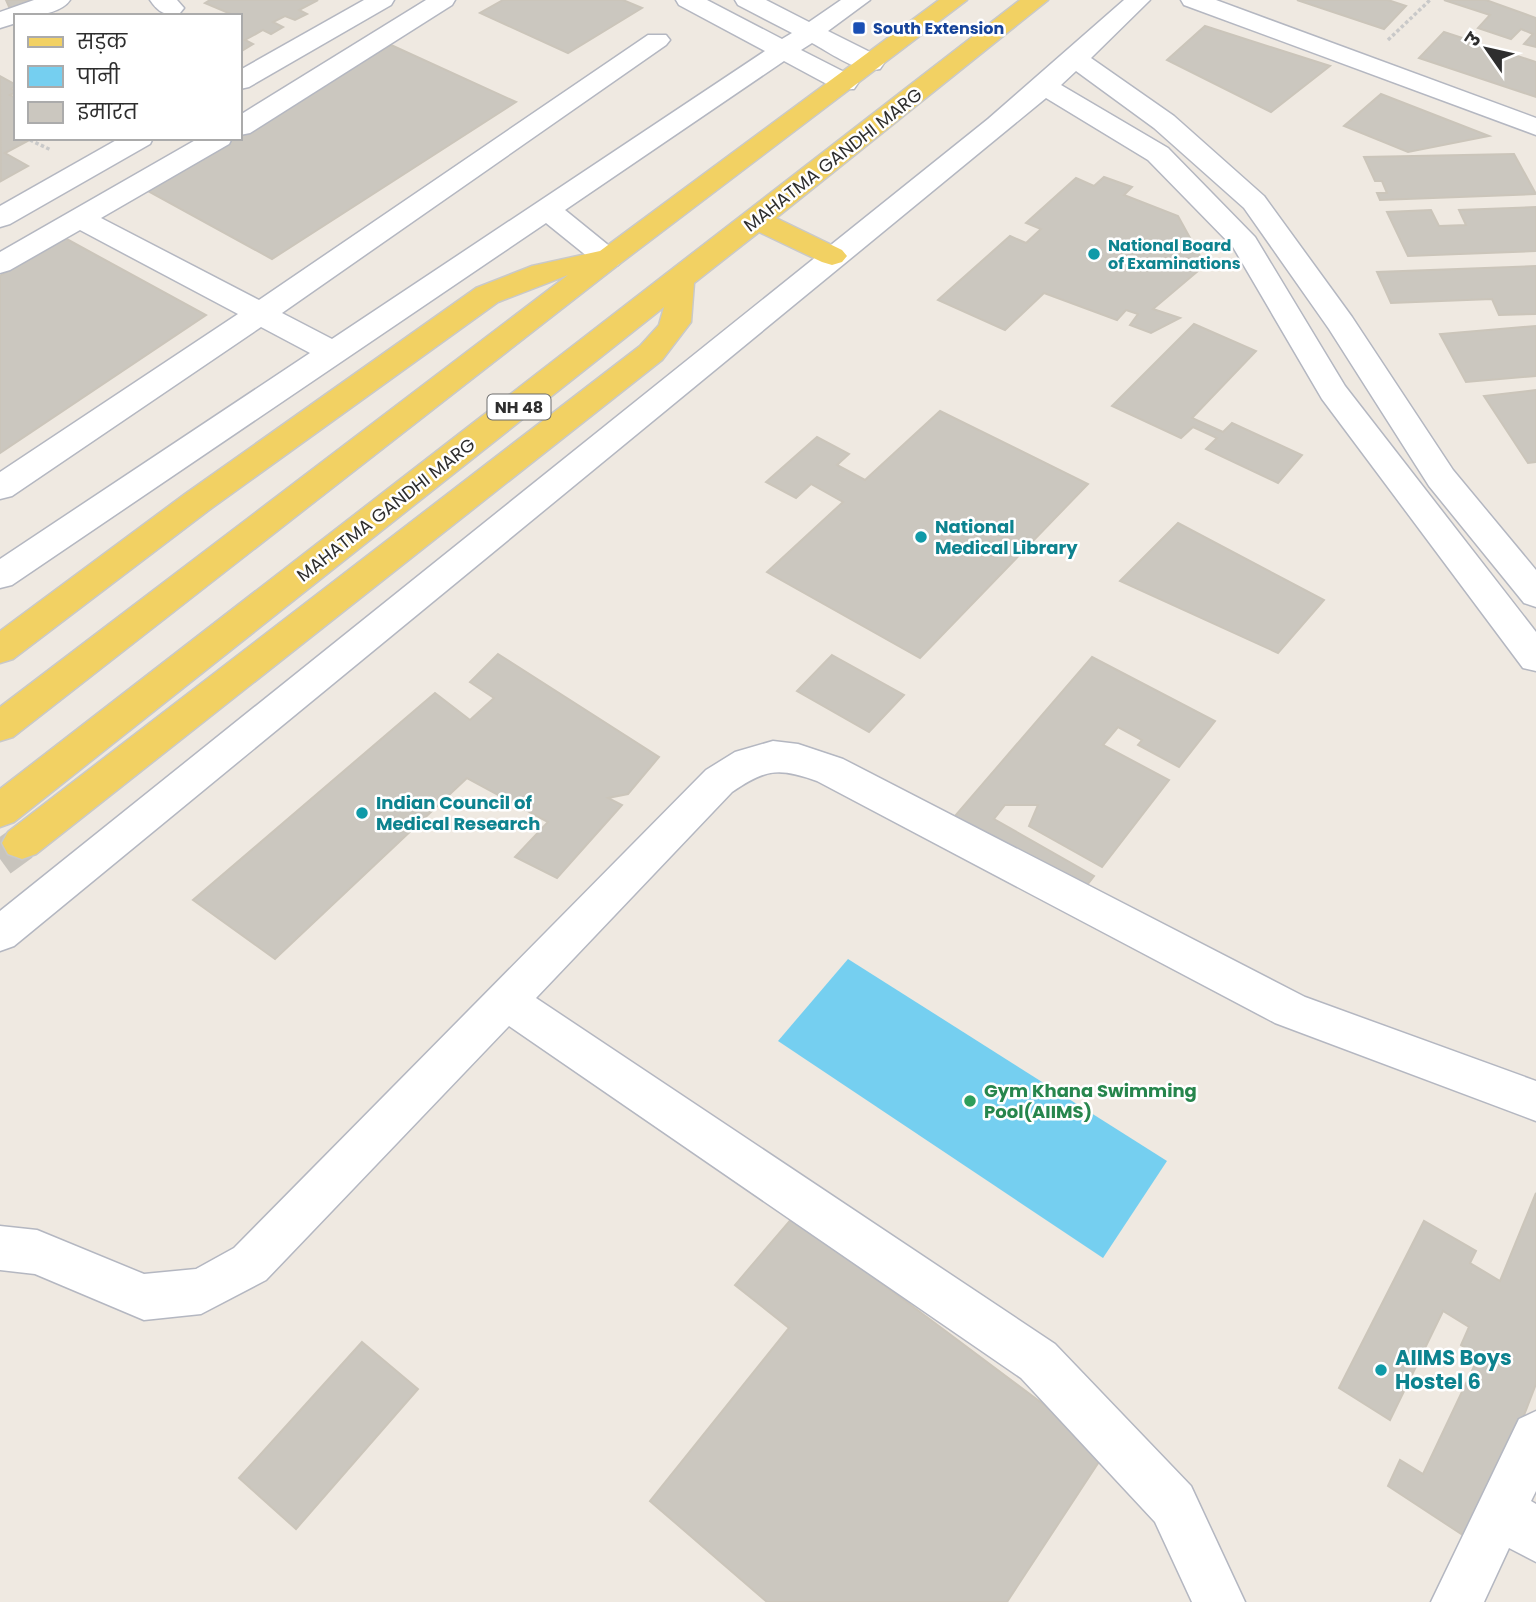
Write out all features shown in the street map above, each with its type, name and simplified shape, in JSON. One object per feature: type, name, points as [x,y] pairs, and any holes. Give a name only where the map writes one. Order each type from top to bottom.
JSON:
[{"type":"main road","points":[[0,727],[608,260],[955,0]]},
{"type":"main road","name":"MAHATMA GANDHI MARG","points":[[0,811],[1036,0]]},
{"type":"main road","points":[[757,220],[832,256]]},
{"type":"main road","points":[[0,650],[197,502],[487,295],[518,279],[568,265],[608,260]]},
{"type":"main road","points":[[22,842],[651,353],[678,325],[681,311],[679,281]]},
{"type":"street","points":[[17,14],[58,0]]},
{"type":"street","points":[[242,80],[382,0]]},
{"type":"street","points":[[242,126],[443,0]]},
{"type":"street","points":[[688,0],[845,83]]},
{"type":"street","points":[[747,0],[871,63]]},
{"type":"street","points":[[0,576],[548,211],[858,0]]},
{"type":"street","points":[[0,934],[234,750],[832,256],[1077,60],[1138,0]]},
{"type":"street","points":[[1194,0],[1536,127]]},
{"type":"street","points":[[0,488],[261,313],[657,40]]},
{"type":"street","points":[[1077,60],[1164,122],[1254,202],[1341,324],[1441,478],[1536,594]]},
{"type":"street","points":[[1044,86],[1158,154],[1245,243],[1333,392],[1536,658]]},
{"type":"street","points":[[0,218],[136,140]]},
{"type":"street","points":[[7,254],[79,218],[216,140]]},
{"type":"street","points":[[548,211],[608,260]]},
{"type":"street","points":[[79,218],[335,353]]},
{"type":"street","points":[[0,1248],[37,1252],[144,1297],[201,1291],[250,1264],[719,781],[746,762],[769,755],[799,758],[830,770],[1290,1010],[1536,1101]]},
{"type":"street","points":[[507,1001],[1038,1361],[1173,1504],[1219,1602]]},
{"type":"street","points":[[1457,1602],[1519,1523],[1536,1436]]},
{"type":"path","points":[[1364,62],[1430,0]]},
{"type":"water","name":"Gym Khana Swimming Pool(AIIMS)","points":[[848,959],[1167,1161],[1103,1258],[778,1041]]},
{"type":"building","points":[[6,0],[39,0],[10,9]]},
{"type":"building","points":[[210,0],[318,0],[299,10],[307,14],[295,20],[285,16],[273,22],[283,27],[271,34],[263,30],[245,40],[253,44],[242,51],[242,14],[231,14],[205,3]]},
{"type":"building","points":[[503,0],[623,0],[642,8],[568,53],[480,13]]},
{"type":"building","points":[[1297,0],[1388,0],[1406,6],[1384,29]]},
{"type":"building","points":[[1444,0],[1486,0],[1536,18],[1536,47],[1524,44],[1533,34],[1521,29],[1511,39],[1478,28],[1490,15]]},
{"type":"building","points":[[1205,26],[1330,66],[1271,112],[1167,60]]},
{"type":"building","points":[[1444,32],[1536,62],[1536,97],[1419,58]]},
{"type":"building","points":[[391,45],[516,102],[272,259],[146,190],[230,140],[242,140],[242,133]]},
{"type":"building","points":[[0,76],[14,84],[11,89],[14,93],[10,95],[14,97],[14,140],[29,140],[5,153],[28,166],[1,181]]},
{"type":"building","points":[[1381,94],[1489,136],[1408,152],[1344,126]]},
{"type":"building","points":[[1514,154],[1536,194],[1380,200],[1377,193],[1387,193],[1382,181],[1375,181],[1364,157]]},
{"type":"building","name":"National Board of Examinations","points":[[1104,177],[1132,187],[1124,195],[1178,216],[1205,265],[1153,309],[1180,318],[1151,333],[1130,325],[1138,314],[1126,310],[1117,320],[1044,293],[1005,330],[938,300],[1010,236],[1026,243],[1041,229],[1026,223],[1076,178],[1094,186]]},
{"type":"building","points":[[1536,207],[1536,251],[1408,256],[1387,212],[1431,210],[1439,226],[1466,225],[1459,210]]},
{"type":"building","points":[[63,237],[206,315],[0,453],[0,276]]},
{"type":"building","points":[[1536,266],[1536,314],[1499,315],[1492,299],[1391,303],[1377,272]]},
{"type":"building","points":[[1194,324],[1256,351],[1192,418],[1223,432],[1232,423],[1302,455],[1278,483],[1206,449],[1217,438],[1193,427],[1181,438],[1112,406]]},
{"type":"building","points":[[1536,326],[1536,376],[1466,382],[1440,334]]},
{"type":"building","points":[[1536,390],[1536,462],[1528,463],[1484,396]]},
{"type":"building","name":"National Medical Library","points":[[940,411],[1088,484],[920,658],[767,572],[843,502],[811,484],[796,498],[766,482],[817,437],[849,454],[837,465],[865,480]]},
{"type":"building","points":[[1178,523],[1324,600],[1278,653],[1120,581]]},
{"type":"building","name":"Indian Council of Medical Research","points":[[498,654],[659,757],[628,794],[608,798],[622,805],[557,878],[515,857],[548,822],[467,778],[275,959],[193,900],[435,693],[470,720],[494,698],[470,682]]},
{"type":"building","points":[[832,655],[904,695],[869,732],[797,691]]},
{"type":"building","points":[[1092,657],[1215,721],[1179,767],[1138,745],[1142,740],[1118,727],[1103,745],[1169,780],[1102,867],[1029,826],[1038,805],[1005,805],[994,819],[1094,876],[1077,898],[949,823]]},
{"type":"building","name":"AIIMS Boys Hostel 6","points":[[1536,1193],[1536,1384],[1475,1543],[1388,1486],[1400,1460],[1423,1474],[1479,1356],[1461,1345],[1469,1327],[1443,1311],[1390,1420],[1339,1388],[1424,1221],[1476,1251],[1470,1263],[1500,1281]]},
{"type":"building","points":[[793,1217],[1106,1451],[1007,1602],[767,1602],[650,1501],[789,1328],[735,1285]]},
{"type":"building","points":[[362,1342],[418,1389],[296,1529],[239,1478]]},
{"type":"tunnel","points":[[0,859],[22,843]]},
{"type":"place","name":"South Extension","points":[[859,28]]},
{"type":"place","name":"National Board of Examinations","points":[[1094,254]]},
{"type":"place","name":"National Medical Library","points":[[921,537]]},
{"type":"place","name":"Indian Council of Medical Research","points":[[362,813]]},
{"type":"place","name":"Gym Khana Swimming Pool(AIIMS)","points":[[970,1101]]},
{"type":"place","name":"AIIMS Boys Hostel 6","points":[[1381,1370]]}]
